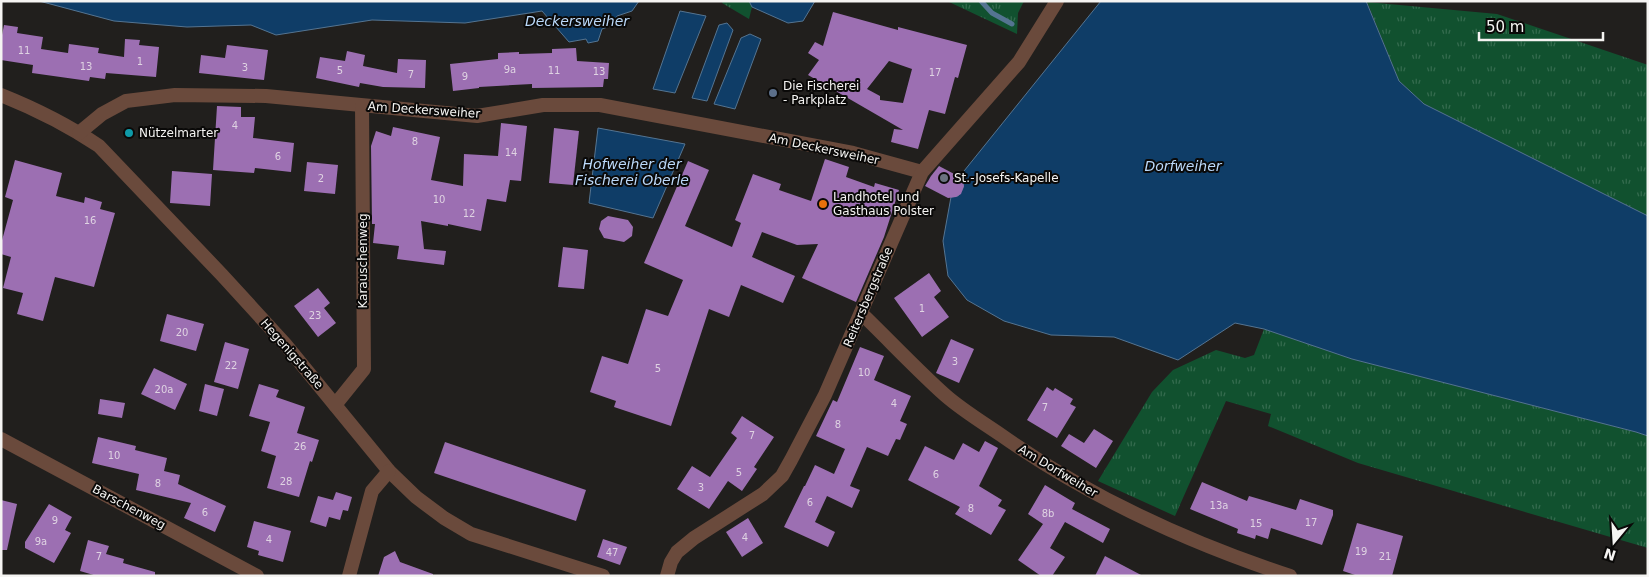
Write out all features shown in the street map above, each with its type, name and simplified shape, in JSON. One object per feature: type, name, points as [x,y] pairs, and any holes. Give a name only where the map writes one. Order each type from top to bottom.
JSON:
[{"type":"street","name":"Reitersbergstraße","points":[[667,576],[671,562],[677,552],[694,538],[763,494],[782,476],[825,395],[922,172],[1019,62],[1057,1]]},
{"type":"street","name":"Hegenigstraße","points":[[1,95],[46,114],[99,146],[222,274],[285,344],[389,471],[416,497],[444,518],[471,534],[603,576]]},
{"type":"street","name":"Am Deckersweiher","points":[[79,133],[102,114],[126,100],[175,96],[266,96],[477,116],[543,105],[600,105],[853,153],[922,172]]},
{"type":"street","name":"Karauschenweg","points":[[335,405],[364,369],[362,106]]},
{"type":"street","name":"Am Dorfweiher","points":[[861,313],[946,395],[1010,442],[1055,471],[1104,499],[1171,531],[1241,560],[1290,576]]},
{"type":"street","name":"Barschenweg","points":[[1,439],[257,576]]},
{"type":"street","points":[[349,576],[372,492],[389,471]]},
{"type":"green space","points":[[723,1],[749,1],[752,7],[749,19],[722,3]]},
{"type":"green space","points":[[947,1],[1024,1],[1018,13],[1017,34]]},
{"type":"green space","points":[[1367,2],[1497,14],[1648,65],[1648,216],[1424,104],[1399,81]]},
{"type":"green space","points":[[1264,329],[1352,359],[1648,436],[1648,548],[1358,463],[1268,426],[1271,414],[1226,401],[1175,516],[1098,481],[1152,392],[1173,370],[1216,350],[1245,358],[1254,355]]},
{"type":"water","name":"Deckersweiher","points":[[39,1],[639,1],[632,11],[617,16],[613,25],[602,29],[598,41],[588,43],[586,39],[569,42],[542,11],[465,23],[372,20],[276,35],[251,25],[187,27],[114,21]]},
{"type":"water","points":[[749,1],[815,1],[803,21],[788,23],[752,7]]},
{"type":"water","name":"Dorfweiher","points":[[1101,1],[1366,1],[1399,81],[1424,104],[1648,216],[1648,436],[1352,359],[1264,329],[1235,323],[1178,360],[1114,337],[1051,335],[1004,321],[967,300],[948,276],[943,241],[951,197],[958,196],[964,186],[960,176]]},
{"type":"water","points":[[680,11],[706,16],[675,93],[653,89]]},
{"type":"water","points":[[727,23],[733,30],[707,101],[692,98],[719,25]]},
{"type":"water","points":[[750,34],[761,39],[735,109],[714,104],[741,38]]},
{"type":"water","name":"Hofweiher der Fischerei Oberle","points":[[598,128],[685,144],[653,218],[589,203]]},
{"type":"building","points":[[833,12],[898,30],[898,27],[967,45],[958,78],[955,77],[945,114],[929,110],[918,149],[891,142],[894,129],[903,130],[808,75],[819,60],[808,53],[815,42],[823,46]],"holes":[[[889,61],[912,69],[903,103],[880,100],[880,96],[867,89]]]},
{"type":"building","points":[[4,25],[18,27],[17,33],[43,37],[41,49],[68,53],[69,44],[99,48],[98,53],[124,57],[125,39],[140,40],[139,45],[159,47],[156,77],[106,73],[105,79],[90,77],[89,81],[32,73],[33,65],[1,60],[1,40]]},
{"type":"building","points":[[227,45],[268,50],[264,80],[199,73],[201,55],[225,58]]},
{"type":"building","points":[[576,48],[577,61],[609,63],[608,79],[604,79],[603,87],[532,88],[532,84],[479,87],[453,91],[450,64],[498,59],[498,53],[552,53],[552,49]]},
{"type":"building","points":[[347,51],[365,55],[363,66],[397,73],[398,59],[426,60],[425,88],[383,87],[360,83],[359,87],[316,78],[320,57],[345,61]]},
{"type":"building","points":[[217,106],[241,107],[241,117],[255,117],[253,138],[294,143],[291,172],[255,168],[254,173],[213,170]]},
{"type":"building","points":[[501,123],[527,126],[521,181],[510,180],[506,202],[487,199],[481,231],[421,221],[424,249],[446,251],[444,265],[397,259],[399,246],[373,243],[375,224],[372,224],[371,146],[376,131],[391,136],[393,127],[440,137],[431,180],[463,186],[464,154],[498,156]]},
{"type":"building","points":[[554,128],[579,131],[573,185],[549,183]]},
{"type":"building","points":[[825,159],[849,167],[846,177],[874,187],[875,183],[899,190],[884,237],[856,302],[802,278],[818,244],[797,245],[762,232],[752,257],[795,276],[783,303],[741,285],[729,317],[709,309],[671,426],[614,407],[616,401],[590,392],[602,356],[628,364],[646,309],[668,316],[683,280],[644,263],[688,161],[709,170],[685,226],[732,247],[741,223],[735,220],[753,174],[781,184],[779,190],[811,201]]},
{"type":"building","points":[[15,160],[62,173],[56,196],[84,203],[85,197],[102,202],[100,209],[115,213],[94,287],[55,277],[43,321],[17,314],[23,293],[3,288],[11,257],[1,254],[1,244],[13,200],[5,197]]},
{"type":"building","points":[[307,162],[338,165],[335,194],[304,191]]},
{"type":"building","name":"St.-Josefs-Kapelle","points":[[939,166],[958,176],[962,181],[964,186],[961,194],[948,198],[925,186]]},
{"type":"building","points":[[172,171],[212,174],[210,206],[170,203]]},
{"type":"building","points":[[608,216],[628,220],[633,227],[632,236],[624,242],[604,238],[599,229],[601,221]]},
{"type":"building","points":[[563,247],[588,250],[584,289],[558,287]]},
{"type":"building","points":[[929,273],[941,291],[934,297],[949,317],[922,337],[894,298]]},
{"type":"building","points":[[318,288],[330,303],[324,308],[336,323],[318,337],[294,306]]},
{"type":"building","points":[[167,314],[204,324],[196,351],[160,341]]},
{"type":"building","points":[[951,339],[974,349],[959,383],[936,373]]},
{"type":"building","points":[[225,342],[249,349],[238,389],[214,382]]},
{"type":"building","points":[[860,347],[884,356],[874,380],[911,396],[900,421],[907,424],[900,440],[896,439],[888,456],[867,447],[850,486],[860,490],[852,508],[827,496],[815,522],[835,532],[828,547],[784,527],[815,465],[834,474],[845,449],[816,436],[833,400],[837,402]]},
{"type":"building","points":[[154,368],[187,384],[175,410],[141,394]]},
{"type":"building","points":[[205,384],[224,389],[217,416],[199,411]]},
{"type":"building","points":[[259,384],[279,390],[276,397],[305,407],[297,433],[319,440],[312,462],[310,461],[299,497],[267,488],[276,456],[261,451],[270,422],[249,416]]},
{"type":"building","points":[[1047,387],[1053,391],[1055,388],[1073,399],[1070,404],[1076,407],[1057,438],[1027,420]]},
{"type":"building","points":[[100,399],[125,403],[122,418],[98,414]]},
{"type":"building","points":[[742,416],[774,437],[754,467],[757,469],[742,491],[728,481],[709,509],[677,489],[692,466],[710,477],[737,438],[731,433]]},
{"type":"building","points":[[1094,429],[1113,441],[1096,468],[1061,446],[1069,434],[1084,443]]},
{"type":"building","points":[[98,437],[136,446],[135,450],[167,458],[164,471],[180,475],[178,484],[226,506],[215,532],[184,518],[191,503],[136,490],[139,474],[92,463]]},
{"type":"building","points":[[985,441],[998,448],[979,486],[1002,500],[998,506],[1006,510],[991,535],[955,514],[960,507],[908,480],[925,446],[954,460],[963,443],[979,452]]},
{"type":"building","points":[[445,442],[586,490],[576,521],[434,473]]},
{"type":"building","points":[[1202,482],[1247,501],[1249,496],[1296,510],[1300,499],[1333,510],[1322,545],[1271,528],[1268,539],[1256,535],[1255,539],[1237,533],[1238,529],[1190,509]]},
{"type":"building","points":[[1045,485],[1075,503],[1072,509],[1110,529],[1103,543],[1065,522],[1050,548],[1065,557],[1052,576],[1041,576],[1018,560],[1043,524],[1028,514]]},
{"type":"building","points":[[336,492],[352,497],[348,511],[343,510],[340,520],[329,517],[326,527],[310,522],[318,496],[333,500]]},
{"type":"building","points":[[1,500],[17,504],[7,550],[1,550]]},
{"type":"building","points":[[49,504],[72,517],[65,530],[71,533],[54,563],[25,548],[25,542]]},
{"type":"building","points":[[748,518],[763,543],[742,557],[726,532]]},
{"type":"building","points":[[254,521],[291,531],[283,562],[258,555],[259,551],[247,547]]},
{"type":"building","points":[[1357,523],[1403,536],[1392,576],[1358,576],[1343,571]]},
{"type":"building","points":[[603,539],[627,547],[620,565],[597,557]]},
{"type":"building","points":[[88,540],[109,546],[106,554],[124,559],[123,563],[155,572],[155,576],[97,576],[80,571]]},
{"type":"building","points":[[395,551],[400,562],[433,574],[433,576],[378,576],[384,557]]},
{"type":"building","points":[[1105,556],[1143,576],[1095,576]]},
{"type":"waterway","points":[[981,1],[992,13],[1012,24]]},
{"type":"place","name":"Die Fischerei - Parkplatz","points":[[773,93]]},
{"type":"place","name":"Nützelmarter","points":[[129,133]]},
{"type":"place","name":"St.-Josefs-Kapelle","points":[[944,178]]},
{"type":"place","name":"Landhotel und Gasthaus Polster","points":[[823,204]]}]
